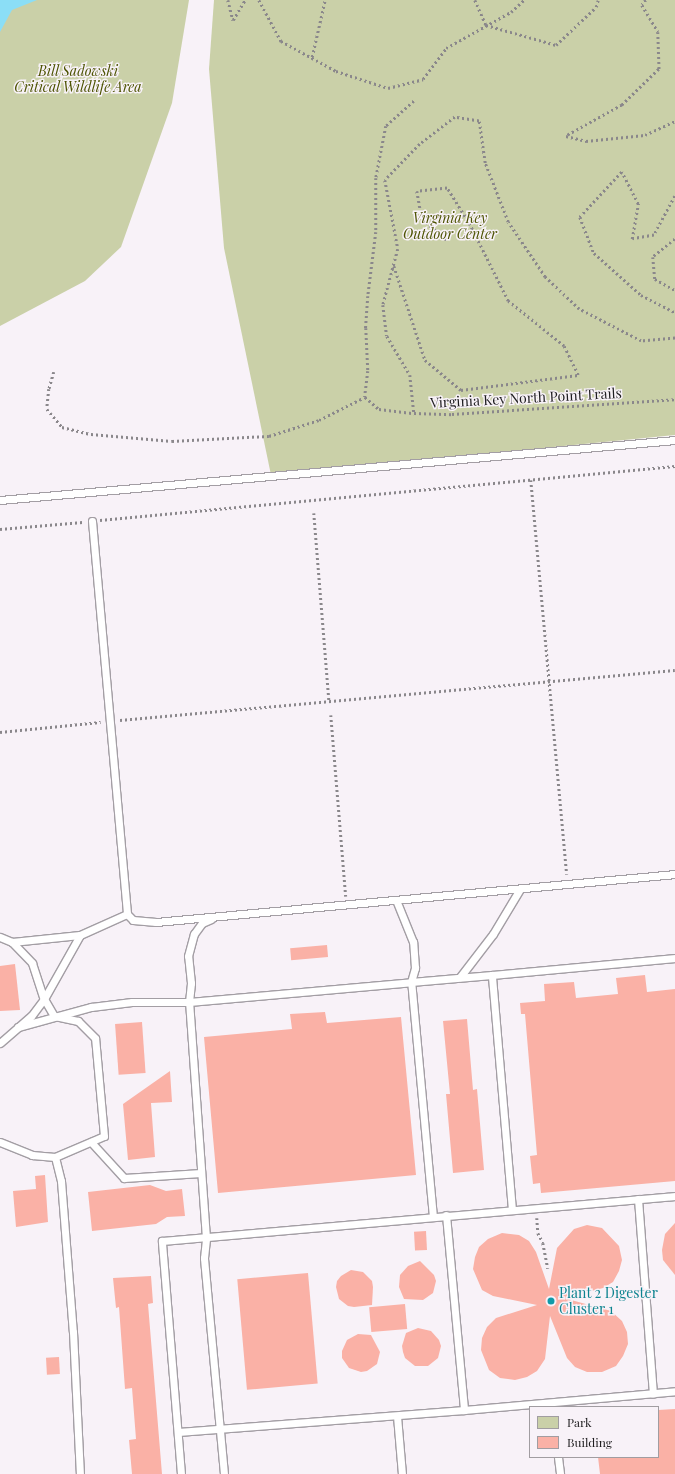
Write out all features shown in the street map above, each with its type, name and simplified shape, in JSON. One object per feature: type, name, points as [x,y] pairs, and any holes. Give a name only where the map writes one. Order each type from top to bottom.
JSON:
[{"type":"lane","points":[[0,500],[675,440]]},
{"type":"lane","points":[[92,521],[127,914],[133,920],[156,922],[675,874]]},
{"type":"lane","points":[[460,977],[493,934],[520,889]]},
{"type":"lane","points":[[396,900],[413,942],[415,968],[411,982],[433,1216]]},
{"type":"lane","points":[[12,942],[80,936],[127,914]]},
{"type":"lane","points":[[214,917],[202,923],[194,934],[188,956],[191,983],[189,1002],[206,1238],[204,1258],[224,1474]]},
{"type":"lane","points":[[1,1040],[31,1016],[44,999],[80,936]]},
{"type":"lane","points":[[0,937],[12,942],[32,963],[44,999],[54,1016],[78,1021],[95,1038],[104,1136],[55,1157],[32,1155],[0,1142]]},
{"type":"lane","points":[[18,1027],[91,1007],[132,1002],[189,1002],[675,958]]},
{"type":"lane","points":[[492,975],[512,1210]]},
{"type":"lane","points":[[90,1142],[124,1178],[201,1173]]},
{"type":"lane","points":[[55,1157],[61,1181],[69,1284],[80,1474]]},
{"type":"lane","points":[[181,1474],[162,1241],[433,1216],[675,1196]]},
{"type":"lane","points":[[638,1199],[653,1393]]},
{"type":"lane","points":[[446,1215],[464,1410]]},
{"type":"lane","points":[[535,1406],[675,1391]]},
{"type":"lane","points":[[178,1432],[529,1406]]},
{"type":"lane","points":[[397,1416],[402,1474]]},
{"type":"lane","points":[[558,1458],[560,1474]]},
{"type":"path","points":[[228,0],[233,20],[245,0]]},
{"type":"path","points":[[259,0],[281,41],[336,71],[388,88],[423,78],[446,48],[511,12],[524,0]]},
{"type":"path","points":[[312,58],[325,0]]},
{"type":"path","points":[[475,0],[486,25]]},
{"type":"path","points":[[486,25],[556,45],[596,7],[598,0]]},
{"type":"path","points":[[646,0],[642,5],[658,32],[659,69],[622,105],[566,136],[586,141],[645,135],[675,121]]},
{"type":"path","points":[[366,397],[368,371],[366,328],[368,296],[376,232],[376,178],[386,126],[414,101]]},
{"type":"path","name":"Virginia Key North Point Trails","points":[[675,338],[641,341],[579,309],[545,277],[508,222],[485,162],[479,122],[455,117],[420,144],[385,180],[398,249],[383,305],[387,336],[410,376],[414,413],[452,414],[675,399]]},
{"type":"path","points":[[675,196],[654,235],[632,239],[638,204],[622,172],[580,218],[594,253],[641,295],[675,312]]},
{"type":"path","points":[[394,264],[425,360],[461,390],[578,375],[564,346],[508,301],[470,226],[447,188],[417,191],[422,219],[448,241]]},
{"type":"path","points":[[675,239],[653,257],[655,279],[675,290]]},
{"type":"path","points":[[54,372],[49,389],[47,409],[62,427],[91,434],[172,441],[269,436],[319,420],[366,397]]},
{"type":"path","points":[[366,397],[379,408],[414,413]]},
{"type":"path","points":[[0,529],[675,466]]},
{"type":"path","points":[[531,480],[568,885]]},
{"type":"path","points":[[314,513],[329,701]]},
{"type":"path","points":[[0,732],[675,670]]},
{"type":"path","points":[[331,715],[346,905]]},
{"type":"path","points":[[536,1208],[538,1233],[543,1243],[548,1269]]},
{"type":"green space","name":"Bill Sadowski Critical Wildlife Area","points":[[0,0],[189,0],[172,103],[121,247],[85,281],[0,326]]},
{"type":"green space","name":"Virginia Key Outdoor Center","points":[[214,0],[675,0],[675,435],[271,475],[224,248],[209,69]]},
{"type":"water","points":[[0,0],[37,0],[12,10],[0,32]]},
{"type":"building","points":[[327,945],[328,957],[291,960],[290,948]]},
{"type":"building","points":[[15,964],[20,1010],[0,1011],[0,966]]},
{"type":"building","points":[[645,975],[647,992],[675,989],[675,1181],[541,1193],[540,1183],[533,1184],[530,1156],[537,1155],[525,1014],[521,1014],[520,1003],[545,1001],[544,984],[574,982],[576,998],[618,994],[616,978]]},
{"type":"building","points":[[325,1012],[327,1023],[401,1017],[416,1175],[218,1193],[204,1037],[292,1029],[290,1014]]},
{"type":"building","points":[[467,1019],[473,1090],[477,1089],[484,1170],[453,1173],[446,1094],[450,1094],[443,1021]]},
{"type":"building","points":[[142,1022],[146,1073],[119,1075],[115,1024]]},
{"type":"building","points":[[170,1071],[172,1102],[151,1103],[155,1157],[128,1160],[123,1104]]},
{"type":"building","points":[[45,1175],[48,1222],[16,1227],[13,1191],[36,1189],[35,1176]]},
{"type":"building","points":[[150,1185],[166,1191],[182,1189],[185,1216],[167,1217],[156,1224],[92,1231],[88,1192]]},
{"type":"building","points":[[675,1223],[675,1275],[663,1260],[662,1250],[665,1234]]},
{"type":"building","name":"Plant 2 Digester Cluster 1","points":[[587,1225],[602,1228],[619,1246],[622,1260],[619,1271],[613,1282],[603,1288],[564,1298],[611,1311],[622,1321],[627,1332],[628,1344],[623,1356],[616,1366],[602,1372],[587,1372],[575,1367],[567,1358],[550,1316],[545,1359],[537,1371],[527,1377],[515,1380],[500,1378],[489,1370],[481,1350],[482,1338],[487,1327],[496,1318],[537,1305],[493,1296],[482,1290],[473,1269],[475,1257],[479,1247],[488,1239],[502,1233],[519,1235],[529,1241],[536,1252],[549,1289],[557,1248],[574,1229]]},
{"type":"building","points":[[426,1231],[427,1250],[415,1251],[414,1232]]},
{"type":"building","points":[[420,1261],[434,1275],[436,1281],[433,1293],[423,1300],[404,1299],[399,1287],[400,1275],[408,1266]]},
{"type":"building","points":[[351,1270],[363,1272],[372,1281],[372,1305],[354,1307],[348,1306],[339,1299],[336,1287],[337,1281],[341,1276]]},
{"type":"building","points":[[308,1273],[318,1384],[247,1390],[237,1279]]},
{"type":"building","points":[[151,1276],[153,1303],[148,1304],[162,1474],[132,1474],[129,1440],[136,1439],[132,1388],[125,1389],[119,1307],[116,1308],[113,1278]]},
{"type":"building","points":[[405,1304],[407,1329],[371,1332],[369,1307]]},
{"type":"building","points":[[418,1328],[431,1331],[439,1340],[441,1346],[438,1358],[428,1366],[415,1366],[405,1358],[403,1352],[402,1346],[406,1333]]},
{"type":"building","points":[[358,1334],[371,1335],[380,1352],[377,1364],[367,1371],[361,1372],[349,1368],[342,1358],[342,1351],[347,1340]]},
{"type":"building","points":[[59,1357],[60,1374],[47,1375],[46,1358]]},
{"type":"building","points":[[675,1409],[675,1474],[600,1474],[598,1458],[659,1458],[659,1410]]},
{"type":"place","name":"Plant 2 Digester Cluster 1","points":[[551,1301]]}]
